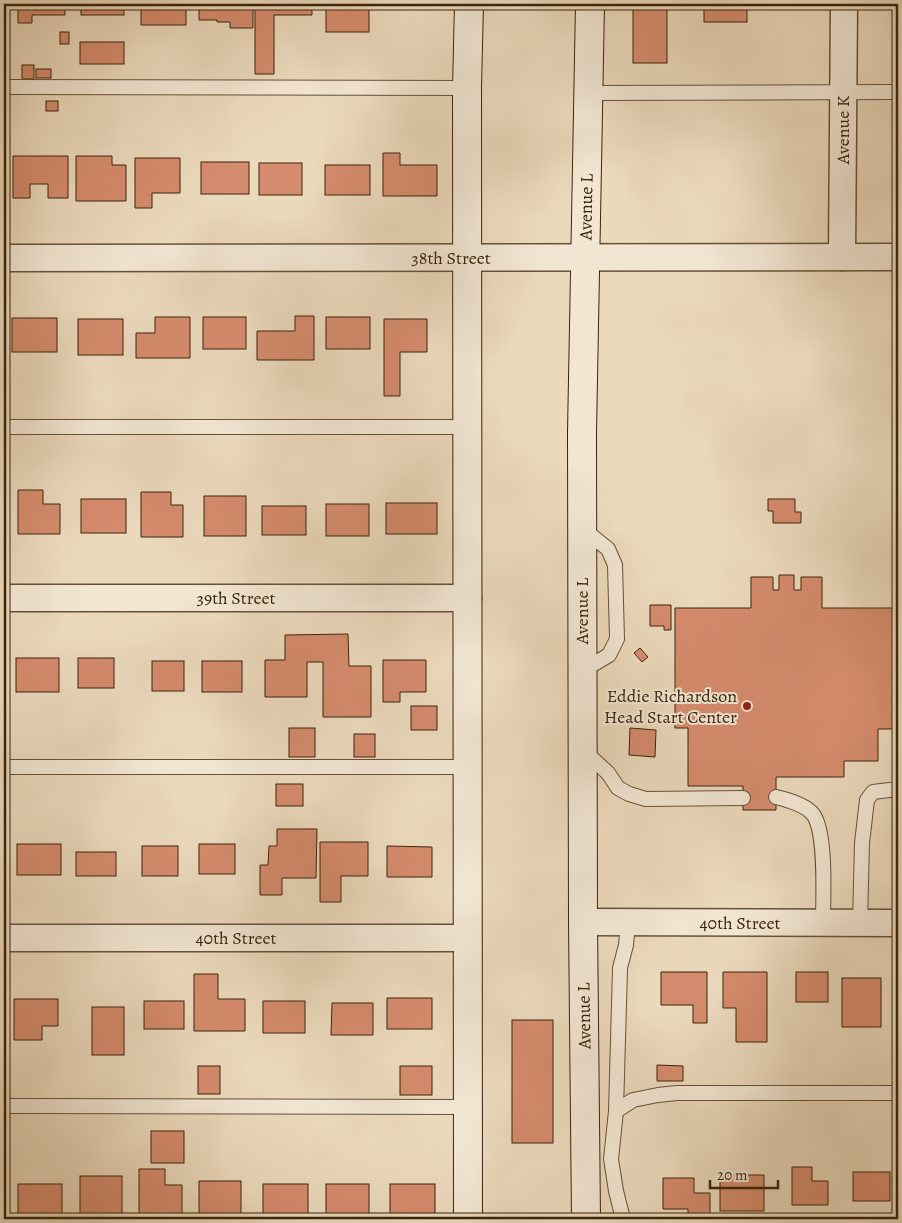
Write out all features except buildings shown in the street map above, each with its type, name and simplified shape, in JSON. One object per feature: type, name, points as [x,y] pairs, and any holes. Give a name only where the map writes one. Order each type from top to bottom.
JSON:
[{"type":"street","points":[[468,1219],[467,88],[469,4]]},
{"type":"street","name":"Avenue L","points":[[586,1219],[582,750],[582,433],[590,4]]},
{"type":"street","name":"Avenue K","points":[[842,257],[844,4]]},
{"type":"street","name":"38th Street","points":[[4,258],[585,259],[898,257]]},
{"type":"street","name":"39th Street","points":[[4,598],[468,598]]},
{"type":"street","name":"40th Street","points":[[583,922],[898,923]]},
{"type":"street","name":"40th Street","points":[[4,938],[468,938]]},
{"type":"lane","points":[[4,87],[467,88]]},
{"type":"lane","points":[[589,93],[898,92]]},
{"type":"lane","points":[[4,427],[467,427]]},
{"type":"lane","points":[[582,750],[608,773],[618,788],[646,799],[743,798]]},
{"type":"lane","points":[[4,767],[468,767]]},
{"type":"lane","points":[[860,923],[862,843],[867,800],[873,792],[898,789]]},
{"type":"lane","points":[[776,797],[793,802],[812,813],[819,829],[823,860],[824,923]]},
{"type":"lane","points":[[624,1219],[616,1191],[611,1159],[616,1111],[620,968],[626,945],[628,922]]},
{"type":"lane","points":[[616,1111],[633,1100],[676,1093],[898,1093]]},
{"type":"lane","points":[[4,1106],[468,1107]]},
{"type":"place","name":"Eddie Richardson Head Start Center","points":[[747,706]]}]
